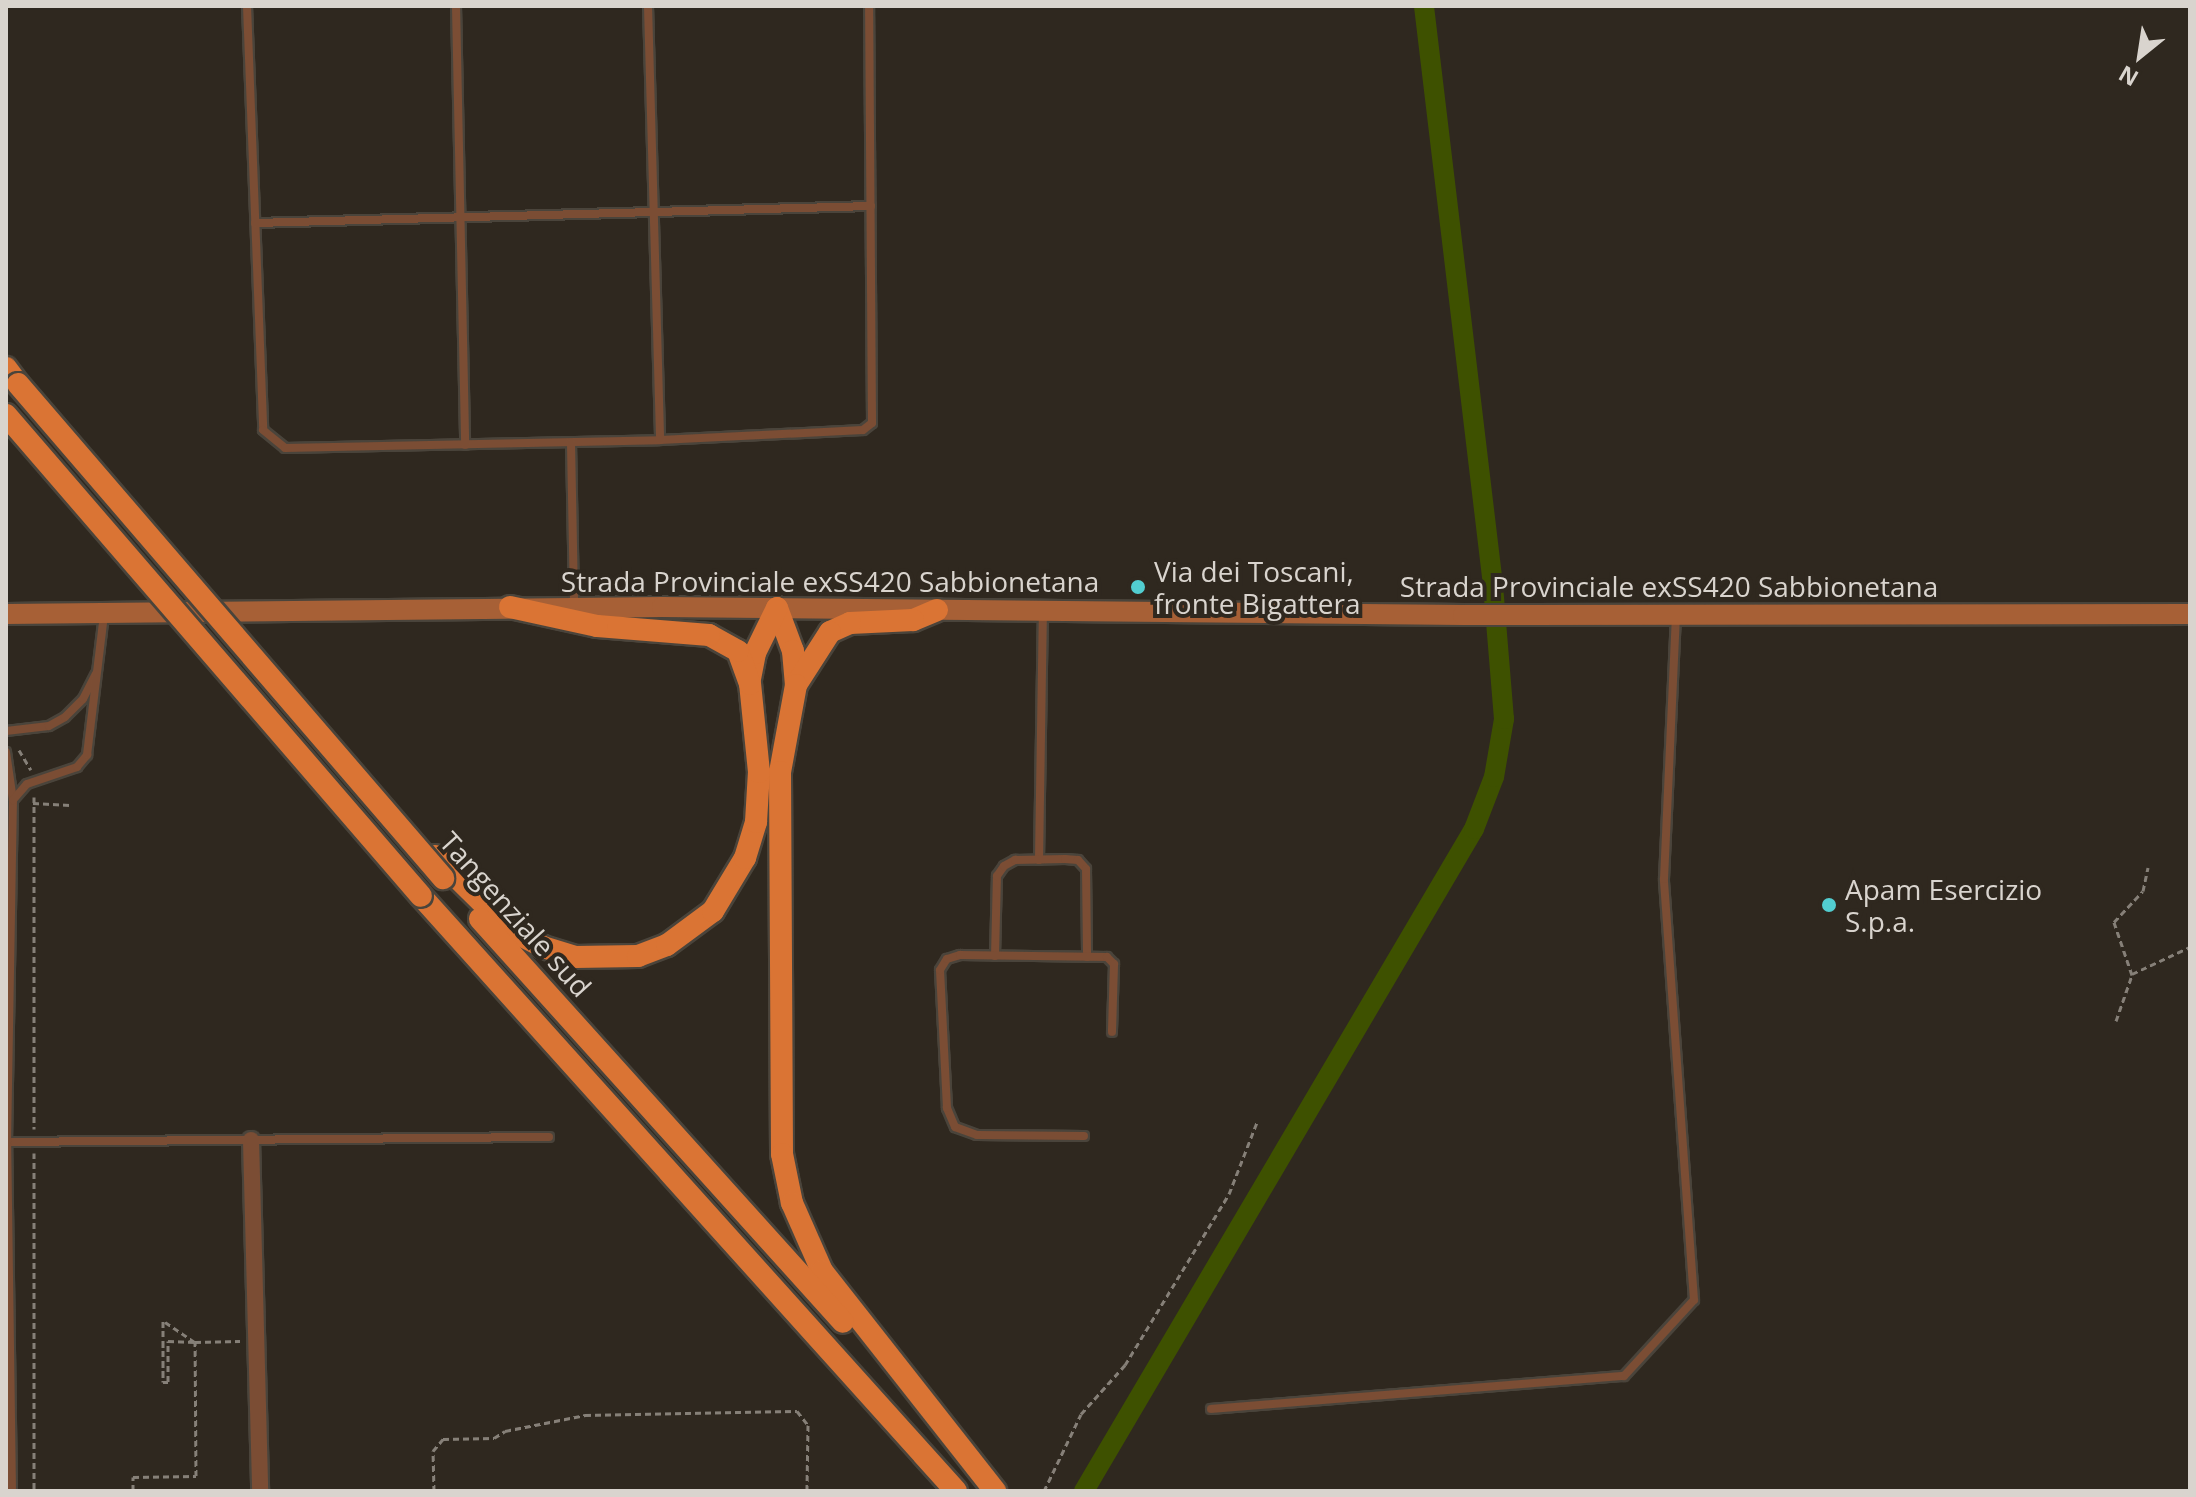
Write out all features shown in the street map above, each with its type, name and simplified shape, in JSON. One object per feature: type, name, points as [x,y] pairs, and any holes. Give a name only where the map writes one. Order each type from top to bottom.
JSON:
[{"type":"highway","name":"Tangenziale sud","points":[[12,376],[269,681],[446,875],[993,1491]]},
{"type":"highway","name":"Tangenziale sud","points":[[6,415],[421,896],[956,1491]]},
{"type":"highway","points":[[446,875],[510,930],[543,947],[605,959],[638,956],[667,945],[713,911],[745,858],[756,822],[759,772],[750,684],[738,651],[709,635],[597,626],[510,607]]},
{"type":"highway","points":[[750,684],[755,653],[777,608]]},
{"type":"highway","points":[[777,608],[793,651],[796,685],[780,772],[782,1154],[792,1203],[822,1271],[993,1491]]},
{"type":"highway","points":[[796,685],[830,632],[850,623],[913,620],[937,610]]},
{"type":"main road","name":"Strada Provinciale exSS420 Sabbionetana","points":[[6,614],[574,607],[1463,615],[2190,614]]},
{"type":"street","points":[[251,1140],[260,1491]]},
{"type":"lane","points":[[247,6],[263,430],[285,448],[571,443],[863,430],[872,423],[869,6]]},
{"type":"lane","points":[[456,6],[465,445]]},
{"type":"lane","points":[[648,6],[660,440]]},
{"type":"lane","points":[[255,223],[871,206]]},
{"type":"lane","points":[[571,443],[574,607]]},
{"type":"lane","points":[[1039,860],[1043,611]]},
{"type":"lane","points":[[1211,1409],[1624,1376],[1694,1300],[1664,879],[1676,613]]},
{"type":"lane","points":[[13,800],[34,782],[77,767],[87,755],[97,711],[97,672],[104,614]]},
{"type":"lane","points":[[6,731],[49,726],[65,717],[83,699],[97,672]]},
{"type":"lane","points":[[6,752],[13,800],[8,875],[6,1142],[12,1491]]},
{"type":"lane","points":[[995,956],[997,876],[1015,860],[1078,860],[1086,869],[1087,957]]},
{"type":"lane","points":[[1084,1136],[977,1135],[955,1127],[950,1118],[940,970],[947,959],[960,955],[1107,957],[1114,964],[1112,1032]]},
{"type":"lane","points":[[6,1142],[549,1137]]},
{"type":"path","points":[[17,747],[30,761],[34,782],[34,1491]]},
{"type":"path","points":[[33,803],[70,805]]},
{"type":"path","points":[[2116,1021],[2132,975],[2114,922],[2143,891],[2148,868]]},
{"type":"path","points":[[2132,975],[2190,947]]},
{"type":"path","points":[[1044,1491],[1081,1414],[1125,1365],[1229,1194],[1257,1122]]},
{"type":"path","points":[[195,1342],[163,1321],[163,1382],[168,1382],[168,1341],[195,1342],[256,1341]]},
{"type":"path","points":[[133,1491],[133,1477],[196,1476],[195,1342]]},
{"type":"path","points":[[434,1491],[433,1451],[443,1439],[494,1438],[585,1415],[797,1411],[808,1425],[807,1491]]},
{"type":"waterway","points":[[1084,1491],[1474,829],[1494,777],[1504,719],[1493,585],[1424,6]]},
{"type":"place","name":"Via dei Toscani, fronte Bigattera","points":[[1138,587]]},
{"type":"place","name":"Apam Esercizio S.p.a.","points":[[1829,905]]}]
